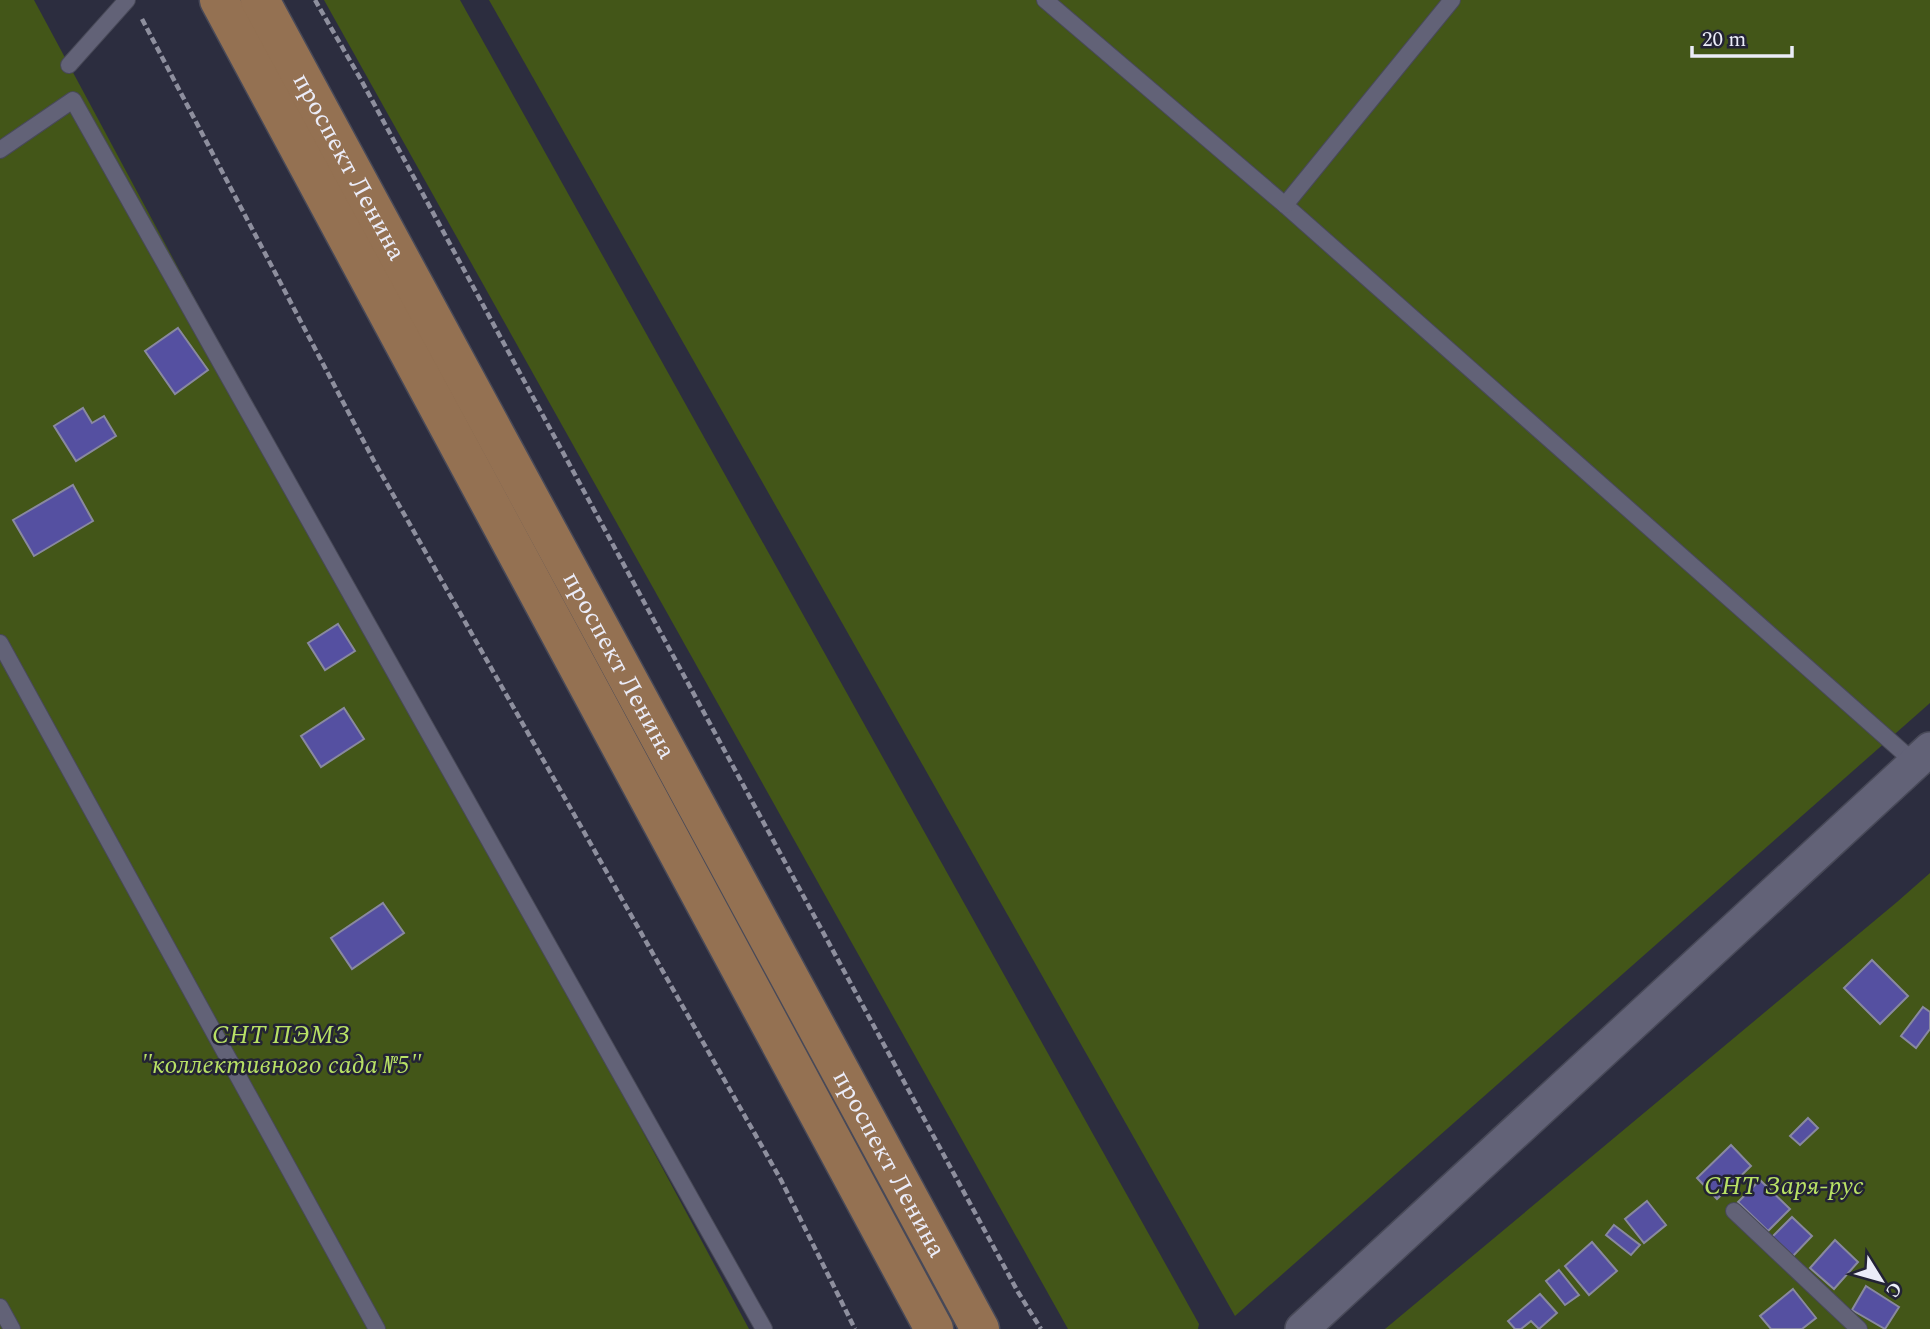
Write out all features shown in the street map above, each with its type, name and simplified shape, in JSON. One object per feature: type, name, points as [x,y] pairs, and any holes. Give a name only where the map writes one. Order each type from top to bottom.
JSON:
[{"type":"main road","name":"проспект Ленина","points":[[219,0],[934,1329]]},
{"type":"main road","name":"проспект Ленина","points":[[260,0],[979,1329]]},
{"type":"street","points":[[1302,1329],[1922,756]]},
{"type":"lane","points":[[69,65],[127,0]]},
{"type":"lane","points":[[1045,0],[1922,756]]},
{"type":"lane","points":[[1285,205],[1452,0]]},
{"type":"lane","points":[[0,150],[73,100],[764,1329]]},
{"type":"lane","points":[[0,643],[377,1329]]},
{"type":"lane","points":[[1734,1211],[1859,1329]]},
{"type":"lane","points":[[0,1307],[12,1329]]},
{"type":"path","points":[[316,0],[1018,1292],[1041,1329]]},
{"type":"path","points":[[139,12],[374,461],[782,1180],[855,1329]]},
{"type":"green space","name":"СНТ ПЭМЗ \"коллективного сада №5\"","points":[[0,0],[34,0],[749,1329],[0,1329]]},
{"type":"green space","points":[[324,0],[460,0],[1199,1324],[1198,1329],[1068,1329]]},
{"type":"green space","points":[[489,0],[1930,0],[1930,703],[1235,1316]]},
{"type":"green space","name":"СНТ Заря-рус","points":[[1930,873],[1930,1329],[1385,1329],[1897,902]]},
{"type":"building","points":[[178,328],[208,370],[175,394],[145,351]]},
{"type":"building","points":[[83,408],[92,423],[104,416],[116,436],[76,461],[54,426]]},
{"type":"building","points":[[73,485],[93,521],[34,556],[13,520]]},
{"type":"building","points":[[338,624],[355,651],[325,670],[308,643]]},
{"type":"building","points":[[344,708],[364,739],[321,767],[301,736]]},
{"type":"building","points":[[383,903],[404,933],[352,969],[331,938]]},
{"type":"building","points":[[1872,960],[1908,996],[1880,1024],[1844,988]]},
{"type":"building","points":[[1923,1007],[1930,1012],[1930,1029],[1916,1048],[1901,1036]]},
{"type":"building","points":[[1808,1118],[1818,1128],[1800,1145],[1790,1136]]},
{"type":"building","points":[[1731,1145],[1751,1166],[1717,1199],[1697,1178]]},
{"type":"building","points":[[1760,1180],[1790,1209],[1768,1231],[1738,1202]]},
{"type":"building","points":[[1647,1201],[1666,1225],[1644,1243],[1625,1219]]},
{"type":"building","points":[[1792,1217],[1812,1236],[1791,1258],[1771,1238]]},
{"type":"building","points":[[1614,1225],[1640,1245],[1631,1255],[1606,1235]]},
{"type":"building","points":[[1835,1240],[1858,1262],[1834,1289],[1810,1268]]},
{"type":"building","points":[[1592,1242],[1617,1271],[1589,1295],[1565,1266]]},
{"type":"building","points":[[1559,1270],[1579,1295],[1565,1305],[1546,1281]]},
{"type":"building","points":[[1866,1286],[1899,1307],[1885,1329],[1852,1310]]},
{"type":"building","points":[[1793,1289],[1816,1318],[1802,1329],[1771,1329],[1760,1316]]},
{"type":"building","points":[[1540,1294],[1557,1313],[1539,1329],[1531,1321],[1521,1329],[1515,1329],[1508,1321]]}]
